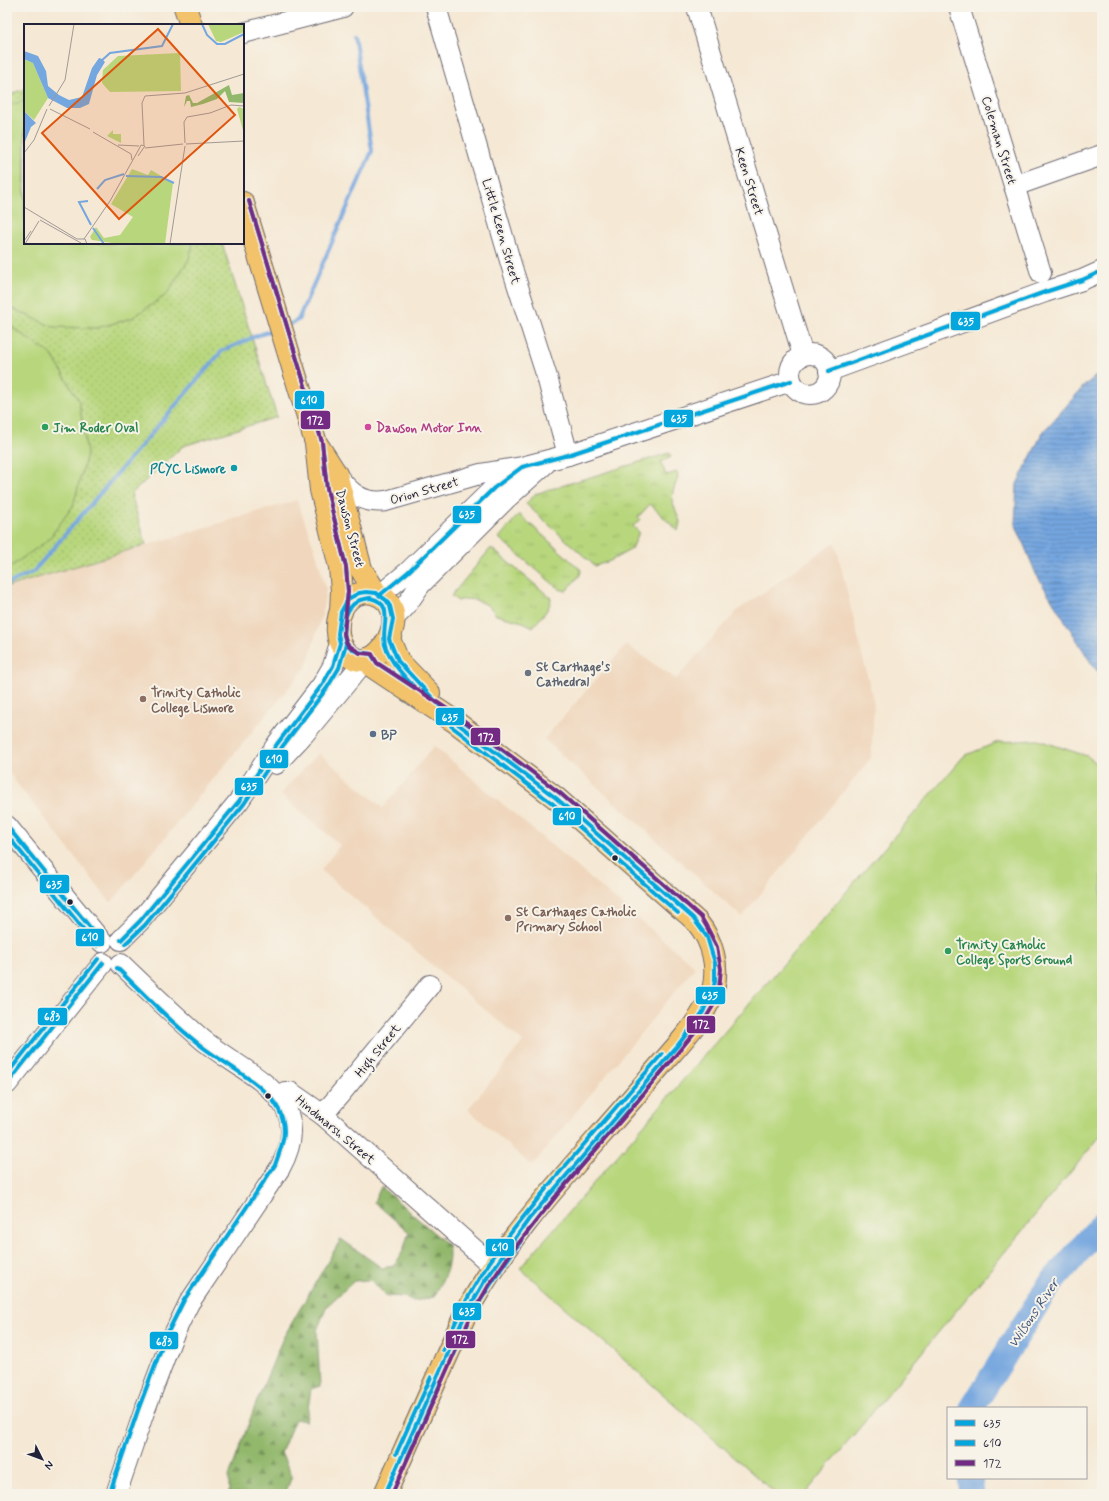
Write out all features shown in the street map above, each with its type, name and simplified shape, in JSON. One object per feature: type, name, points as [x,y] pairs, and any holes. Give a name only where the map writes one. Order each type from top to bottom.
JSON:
[{"type":"main road","points":[[186,7],[191,24]]},
{"type":"main road","name":"Dawson Street","points":[[244,206],[280,329],[316,443],[321,490],[340,567],[342,591],[341,612]]},
{"type":"main road","name":"Dawson Street","points":[[316,443],[336,474],[359,562],[364,575],[378,594]]},
{"type":"main road","points":[[391,629],[380,651],[365,659],[356,659],[344,649],[340,643],[338,634],[341,612],[348,599],[366,592],[378,594],[386,600],[390,606],[391,629],[398,661],[454,720]]},
{"type":"main road","points":[[365,659],[373,667],[454,720],[556,798],[697,922],[712,950],[715,966],[715,976],[710,1000],[696,1022],[544,1201],[493,1266],[465,1315],[385,1494]]},
{"type":"street","points":[[244,33],[343,7]]},
{"type":"street","name":"Little Keen Street","points":[[436,7],[511,264],[547,377],[559,457]]},
{"type":"street","name":"Keen Street","points":[[697,7],[803,355]]},
{"type":"street","name":"Coleman Street","points":[[959,7],[1041,273]]},
{"type":"street","points":[[1014,186],[1097,157]]},
{"type":"street","points":[[829,370],[1038,294],[1082,280],[1102,271]]},
{"type":"street","points":[[812,354],[822,358],[828,366],[830,376],[826,386],[815,394],[802,393],[795,388],[791,381],[791,366],[803,355],[812,354]]},
{"type":"street","name":"Orion Street","points":[[336,474],[347,489],[357,497],[367,501],[386,501],[480,474],[522,467],[559,457],[791,381]]},
{"type":"street","points":[[391,629],[404,607],[420,585],[507,498],[559,457]]},
{"type":"street","name":"Orion Street","points":[[378,594],[408,572],[494,488],[522,467]]},
{"type":"street","points":[[239,801],[277,744],[322,685],[334,666],[340,643]]},
{"type":"street","points":[[112,963],[98,955],[99,946],[111,941],[140,921],[239,801],[304,734],[358,670],[365,659]]},
{"type":"street","points":[[7,826],[14,849],[111,941],[124,943],[127,950],[126,958],[112,963],[7,1084]]},
{"type":"street","name":"Hindmarsh Street","points":[[112,963],[205,1042],[266,1083],[279,1099],[285,1092],[290,1092],[323,1115],[493,1266]]},
{"type":"street","name":"High Street","points":[[323,1115],[430,985]]},
{"type":"street","points":[[116,1494],[144,1412],[172,1338],[189,1303],[288,1154],[291,1138],[290,1121],[279,1099]]},
{"type":"shaded area","name":"Trinity Catholic College Lismore","points":[[297,500],[316,553],[326,588],[322,614],[306,667],[111,903],[7,771],[7,587]]},
{"type":"shaded area","points":[[835,542],[874,704],[871,758],[742,917],[544,739],[626,645],[676,679],[737,611]]},
{"type":"shaded area","name":"St Carthages Catholic Primary School","points":[[434,746],[695,967],[532,1166],[468,1109],[523,1042],[321,870],[340,845],[280,794],[319,753],[383,808]]},
{"type":"green space","points":[[24,89],[24,244],[222,244],[277,417],[183,446],[131,494],[146,545],[7,587],[7,95]]},
{"type":"green space","points":[[24,100],[24,244],[193,244],[189,259],[166,295],[132,318],[97,328],[53,327],[7,306],[7,107]]},
{"type":"green space","name":"Jim Roder Oval","points":[[7,324],[52,355],[79,401],[87,454],[73,506],[48,540],[13,565],[7,567]]},
{"type":"green space","points":[[669,453],[671,457],[661,462],[666,475],[677,472],[678,477],[673,491],[672,500],[680,522],[678,531],[650,504],[638,517],[640,520],[633,526],[639,532],[632,549],[610,561],[595,566],[526,504],[535,494]]},
{"type":"green space","points":[[519,514],[581,570],[580,575],[566,591],[559,589],[499,538]]},
{"type":"green space","points":[[491,548],[551,598],[547,610],[533,627],[523,622],[496,615],[493,610],[479,601],[468,599],[458,601],[451,596]]},
{"type":"green space","name":"Trinity Catholic College Sports Ground","points":[[1038,740],[1087,756],[1102,767],[1102,1134],[805,1494],[776,1494],[520,1268],[964,756],[998,742]]},
{"type":"green space","points":[[381,1187],[448,1245],[448,1266],[441,1285],[434,1297],[414,1301],[405,1297],[387,1296],[370,1280],[354,1281],[327,1306],[317,1330],[320,1386],[311,1389],[306,1421],[295,1419],[281,1453],[292,1476],[285,1494],[229,1494],[229,1477],[255,1406],[283,1338],[341,1239],[382,1268],[394,1266],[403,1251],[409,1232],[374,1202]]},
{"type":"water","points":[[1102,371],[1102,676],[1093,666],[1036,574],[1015,523],[1017,484],[1043,432],[1084,386]]},
{"type":"waterway","points":[[286,326],[298,320],[372,151],[354,34]]},
{"type":"waterway","points":[[7,584],[33,572],[222,351],[274,330]]},
{"type":"waterway","name":"Wilsons River","points":[[973,1407],[1047,1288],[1102,1224]]},
{"type":"waterway","name":"Wilsons River","points":[[970,1479],[972,1494]]},
{"type":"transit line","name":"610","points":[[125,944],[145,925],[244,804],[282,747],[327,688],[339,668],[346,644],[344,634],[348,591],[346,567],[327,489],[322,442],[249,201]]},
{"type":"transit line","name":"172","points":[[249,201],[322,442],[327,489],[346,567],[348,591],[344,634],[348,645],[360,653],[372,654],[377,663],[458,716],[560,793],[701,917],[717,947],[721,969],[716,1001],[704,1021],[557,1195],[510,1254],[489,1285],[470,1318],[392,1494]]},
{"type":"transit line","name":"635","points":[[829,371],[1045,292],[1082,280],[1102,271]]},
{"type":"transit line","name":"635","points":[[380,595],[408,572],[494,488],[522,467],[568,455],[791,381]]},
{"type":"transit line","name":"635","points":[[121,940],[140,921],[239,801],[277,744],[322,685],[333,666],[340,643],[338,634],[341,612],[348,599],[359,593],[366,592],[376,593],[386,600],[390,606],[393,619],[389,639],[398,661],[454,721],[556,798],[693,918],[707,937],[715,963],[715,981],[713,990],[703,1012],[678,1045],[529,1219],[484,1282],[465,1315],[385,1494]]},
{"type":"transit line","name":"610","points":[[370,598],[378,601],[383,606],[386,619],[384,634],[386,648],[399,670],[415,688],[377,663],[371,654],[356,651],[347,643],[344,623],[349,610],[358,601],[370,598]]},
{"type":"transit line","name":"610","points":[[458,717],[560,793],[686,904]]},
{"type":"transit line","name":"610","points":[[451,726],[552,803],[678,913]]},
{"type":"transit line","name":"635","points":[[7,826],[102,942]]},
{"type":"transit line","name":"610","points":[[7,835],[97,946]]},
{"type":"transit line","name":"683","points":[[7,1074],[98,959]]},
{"type":"transit line","name":"635","points":[[7,1084],[103,963]]},
{"type":"transit line","name":"683","points":[[110,1492],[138,1410],[166,1336],[184,1300],[275,1165],[282,1144],[284,1131],[284,1125],[279,1110],[265,1092],[255,1083],[209,1052],[189,1036],[117,968]]},
{"type":"transit line","name":"610","points":[[548,1186],[662,1054]]},
{"type":"transit line","name":"610","points":[[557,1194],[671,1061]]},
{"type":"transit line","name":"610","points":[[461,1311],[489,1263],[546,1189]]},
{"type":"transit line","name":"610","points":[[471,1316],[511,1255],[555,1197]]},
{"type":"transit line","name":"610","points":[[443,1350],[457,1319]]},
{"type":"transit line","name":"610","points":[[454,1355],[468,1324]]},
{"type":"transit line","name":"610","points":[[396,1454],[431,1377]]},
{"type":"transit line","name":"610","points":[[407,1459],[441,1382]]},
{"type":"place","name":"Jim Roder Oval","points":[[45,427]]},
{"type":"place","name":"Dawson Motor Inn","points":[[368,427]]},
{"type":"place","name":"PCYC Lismore","points":[[234,468]]},
{"type":"place","name":"St Carthage's Cathedral","points":[[528,673]]},
{"type":"place","name":"Trinity Catholic College Lismore","points":[[143,699]]},
{"type":"place","name":"BP","points":[[373,734]]},
{"type":"place","name":"St Carthages Catholic Primary School","points":[[508,918]]},
{"type":"place","name":"Trinity Catholic College Sports Ground","points":[[948,951]]}]
